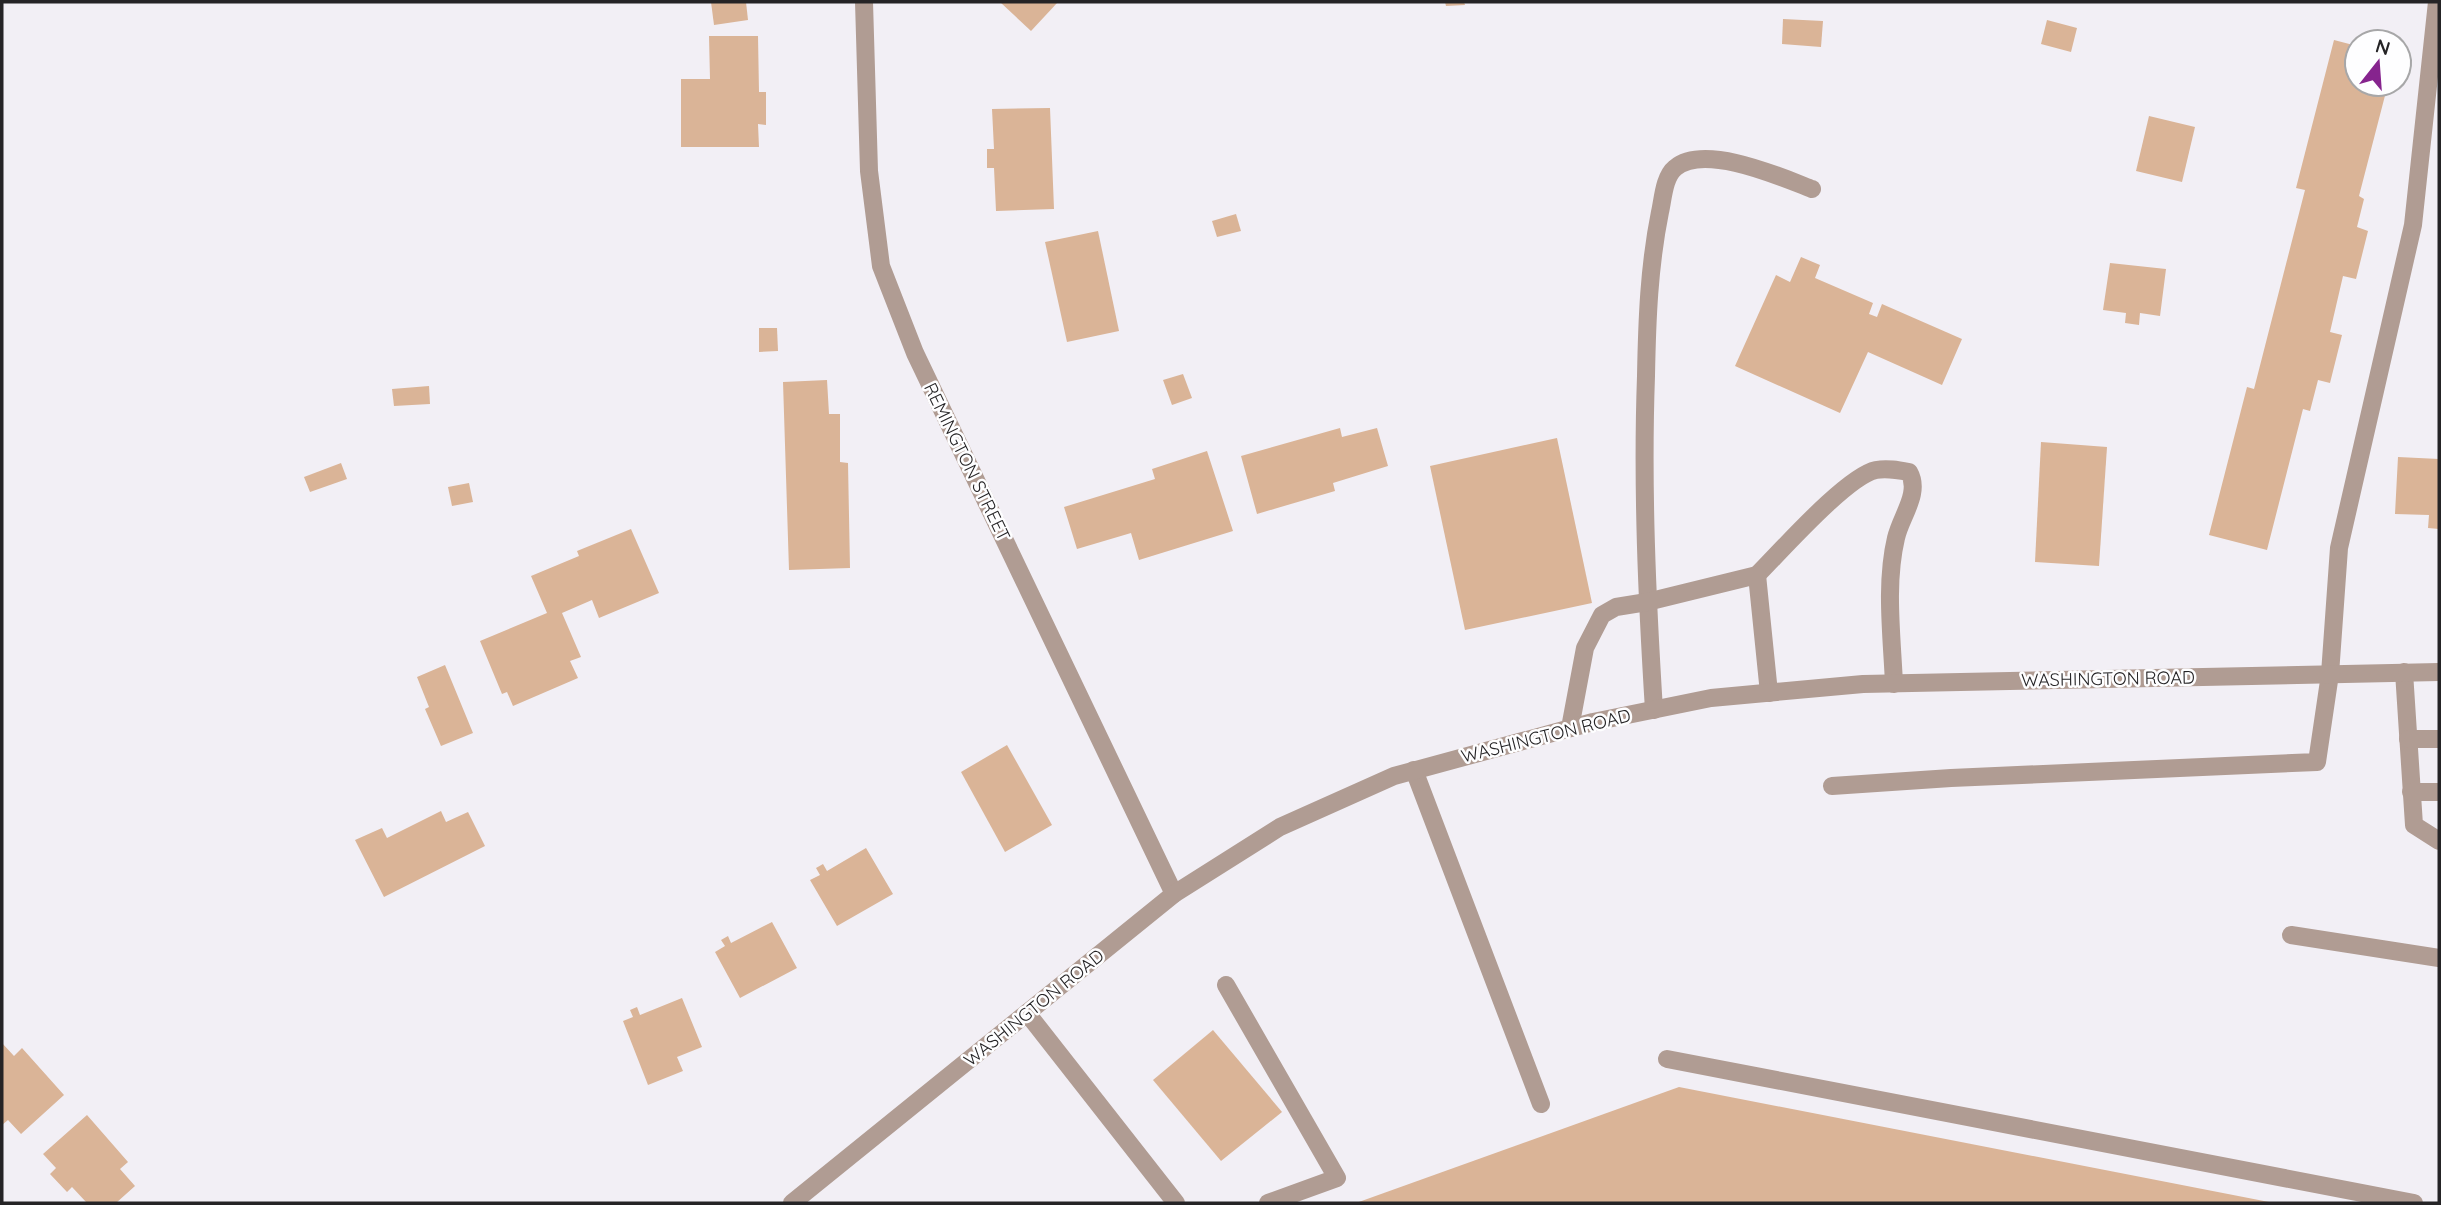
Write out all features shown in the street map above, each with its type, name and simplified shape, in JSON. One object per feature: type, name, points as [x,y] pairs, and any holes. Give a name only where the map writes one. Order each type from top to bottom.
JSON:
[{"type":"street","name":"REMINGTON STREET","points":[[864,2],[869,171],[881,266],[915,353],[1174,894]]},
{"type":"street","points":[[1832,786],[1951,778],[2317,762],[2330,674],[2339,548],[2413,225],[2437,2]]},
{"type":"street","points":[[1654,710],[1647,602],[1644,429],[1648,310],[1654,241],[1667,178],[1674,168],[1686,162],[1710,159],[1753,166],[1812,189]]},
{"type":"street","points":[[1570,728],[1585,648],[1602,615],[1616,607],[1757,575],[1851,481],[1874,470],[1893,469],[1909,472],[1914,481],[1914,491],[1895,541],[1892,565],[1894,684]]},
{"type":"street","points":[[1757,575],[1769,693]]},
{"type":"street","points":[[2404,672],[2414,825],[2439,841]]},
{"type":"street","name":"WASHINGTON ROAD","points":[[793,1203],[1174,894],[1280,827],[1394,776],[1570,728],[1711,698],[1894,684],[2439,672]]},
{"type":"street","points":[[2409,739],[2439,739]]},
{"type":"street","points":[[1414,770],[1541,1104]]},
{"type":"street","points":[[2411,792],[2439,792]]},
{"type":"street","points":[[2291,935],[2439,958]]},
{"type":"street","points":[[1226,985],[1337,1178],[1268,1203]]},
{"type":"street","points":[[1027,1013],[1176,1203]]},
{"type":"street","points":[[1667,1059],[2414,1203]]},
{"type":"building","points":[[711,2],[746,2],[748,20],[714,25]]},
{"type":"building","points":[[1000,2],[1058,2],[1031,31]]},
{"type":"building","points":[[1445,2],[1464,2],[1465,5],[1446,6]]},
{"type":"building","points":[[1783,19],[1823,21],[1821,47],[1782,44]]},
{"type":"building","points":[[2047,20],[2077,28],[2071,52],[2041,44]]},
{"type":"building","points":[[709,36],[758,36],[759,92],[766,92],[766,125],[758,124],[759,147],[681,147],[681,79],[710,79]]},
{"type":"building","points":[[2334,40],[2343,42],[2343,98],[2384,98],[2359,196],[2364,199],[2357,227],[2368,231],[2356,279],[2343,276],[2330,332],[2342,335],[2330,383],[2318,380],[2310,411],[2303,409],[2267,550],[2209,535],[2247,387],[2254,389],[2305,190],[2296,188]]},
{"type":"building","points":[[1050,108],[1054,209],[996,211],[994,168],[987,168],[987,149],[994,149],[992,109]]},
{"type":"building","points":[[2149,116],[2195,127],[2182,182],[2136,171]]},
{"type":"building","points":[[1236,214],[1241,231],[1217,237],[1212,221]]},
{"type":"building","points":[[1098,231],[1119,331],[1067,342],[1045,242]]},
{"type":"building","points":[[1801,257],[1820,265],[1815,278],[1873,303],[1869,314],[1877,317],[1882,304],[1962,339],[1942,385],[1868,352],[1840,413],[1735,366],[1776,275],[1790,282]]},
{"type":"building","points":[[2110,263],[2166,269],[2160,316],[2140,313],[2139,325],[2125,323],[2126,313],[2103,310]]},
{"type":"building","points":[[759,328],[777,328],[778,351],[759,352]]},
{"type":"building","points":[[1183,374],[1192,398],[1172,405],[1163,380]]},
{"type":"building","points":[[827,380],[829,414],[840,414],[840,462],[848,463],[850,568],[789,570],[783,382]]},
{"type":"building","points":[[429,386],[430,404],[394,406],[392,389]]},
{"type":"building","points":[[1340,428],[1342,437],[1377,428],[1388,466],[1333,483],[1335,491],[1257,514],[1241,456]]},
{"type":"building","points":[[1557,438],[1592,603],[1465,630],[1430,466]]},
{"type":"building","points":[[2041,442],[2107,447],[2099,566],[2035,562]]},
{"type":"building","points":[[1207,451],[1233,531],[1139,560],[1131,533],[1077,549],[1064,507],[1155,479],[1152,469]]},
{"type":"building","points":[[2398,457],[2439,459],[2439,529],[2428,528],[2429,515],[2395,514]]},
{"type":"building","points":[[341,463],[347,479],[310,492],[304,477]]},
{"type":"building","points":[[469,483],[473,502],[452,506],[448,487]]},
{"type":"building","points":[[631,529],[659,593],[599,618],[592,600],[562,613],[581,657],[570,661],[578,678],[513,706],[507,692],[502,694],[480,641],[547,613],[531,576],[579,556],[577,551]]},
{"type":"building","points":[[445,665],[473,733],[441,746],[425,709],[429,707],[417,677]]},
{"type":"building","points":[[1007,745],[1052,825],[1005,852],[961,772]]},
{"type":"building","points":[[441,811],[446,822],[468,812],[485,846],[384,897],[355,840],[382,828],[387,838]]},
{"type":"building","points":[[866,848],[893,894],[837,926],[810,880],[820,875],[816,868],[823,864],[827,871]]},
{"type":"building","points":[[772,922],[797,968],[740,998],[715,952],[725,946],[721,940],[728,936],[731,943]]},
{"type":"building","points":[[682,998],[702,1047],[677,1057],[683,1071],[648,1085],[623,1021],[633,1017],[630,1010],[637,1007],[640,1015]]},
{"type":"building","points":[[1213,1030],[1282,1112],[1221,1161],[1153,1080]]},
{"type":"building","points":[[2,1043],[14,1056],[22,1048],[64,1095],[21,1134],[8,1120],[2,1125]]},
{"type":"building","points":[[1679,1087],[2269,1202],[2269,1203],[1356,1203]]},
{"type":"building","points":[[87,1115],[128,1162],[120,1169],[135,1186],[116,1203],[87,1203],[72,1187],[67,1192],[50,1174],[56,1168],[43,1154]]}]
